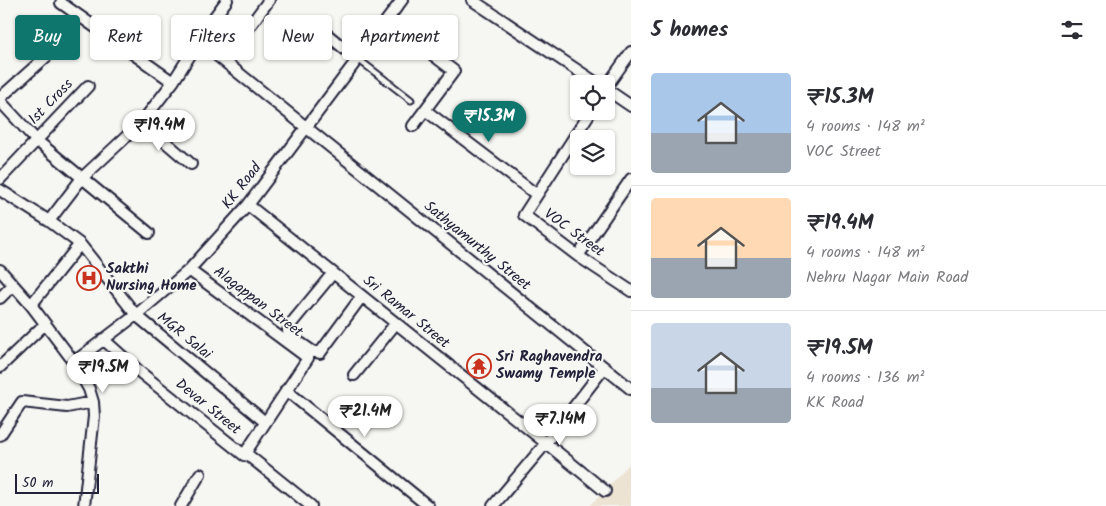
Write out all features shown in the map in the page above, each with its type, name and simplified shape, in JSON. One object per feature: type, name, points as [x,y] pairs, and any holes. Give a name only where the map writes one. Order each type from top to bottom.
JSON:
[{"type":"street","points":[[217,15],[227,0]]},
{"type":"street","points":[[224,62],[268,0]]},
{"type":"street","name":"KK Road","points":[[391,15],[402,0]]},
{"type":"street","points":[[472,0],[584,75]]},
{"type":"street","points":[[60,3],[173,82]]},
{"type":"street","points":[[332,39],[342,47]]},
{"type":"street","points":[[615,75],[631,52]]},
{"type":"street","points":[[43,60],[0,99],[36,140],[149,233]]},
{"type":"street","points":[[49,221],[82,178],[142,122],[173,82],[187,60]]},
{"type":"street","name":"Sathyamurthy Street","points":[[222,60],[631,389]]},
{"type":"street","name":"KK Road","points":[[74,362],[136,315],[189,270],[248,205],[356,60]]},
{"type":"street","points":[[413,126],[454,71],[440,60]]},
{"type":"street","name":"1st Cross","points":[[0,179],[88,86]]},
{"type":"street","points":[[615,94],[631,106]]},
{"type":"street","points":[[425,110],[537,195],[585,120]]},
{"type":"street","points":[[142,122],[192,164]]},
{"type":"street","points":[[578,256],[631,179]]},
{"type":"street","name":"MGR Salai","points":[[0,190],[49,221],[80,244],[136,315],[265,422]]},
{"type":"street","name":"VOC Street","points":[[537,195],[524,215],[578,256],[631,291]]},
{"type":"street","name":"Sri Ramar Street","points":[[248,205],[605,491]]},
{"type":"street","points":[[31,305],[80,244]]},
{"type":"street","points":[[0,270],[31,305],[74,362],[89,389],[93,402],[94,416],[84,506]]},
{"type":"street","name":"Alagappan Street","points":[[189,270],[308,358],[286,390]]},
{"type":"street","points":[[333,273],[290,325],[289,335],[312,351],[320,353],[362,296]]},
{"type":"street","points":[[0,298],[14,285]]},
{"type":"street","points":[[354,375],[396,323]]},
{"type":"street","points":[[0,367],[45,324]]},
{"type":"street","name":"Devar Street","points":[[103,339],[140,372],[311,506]]},
{"type":"street","points":[[492,506],[546,442],[604,368]]},
{"type":"street","points":[[247,456],[265,422],[286,390],[425,505]]},
{"type":"street","points":[[0,436],[22,402],[67,407],[93,402]]},
{"type":"street","points":[[181,506],[200,474]]},
{"type":"lane","points":[[358,60],[411,100]]},
{"type":"shaded area","points":[[631,462],[631,506],[590,506]]},
{"type":"place","name":"Sakthi Nursing Home","points":[[89,278]]},
{"type":"place","name":"Sri Raghavendra Swamy Temple","points":[[479,366]]}]
